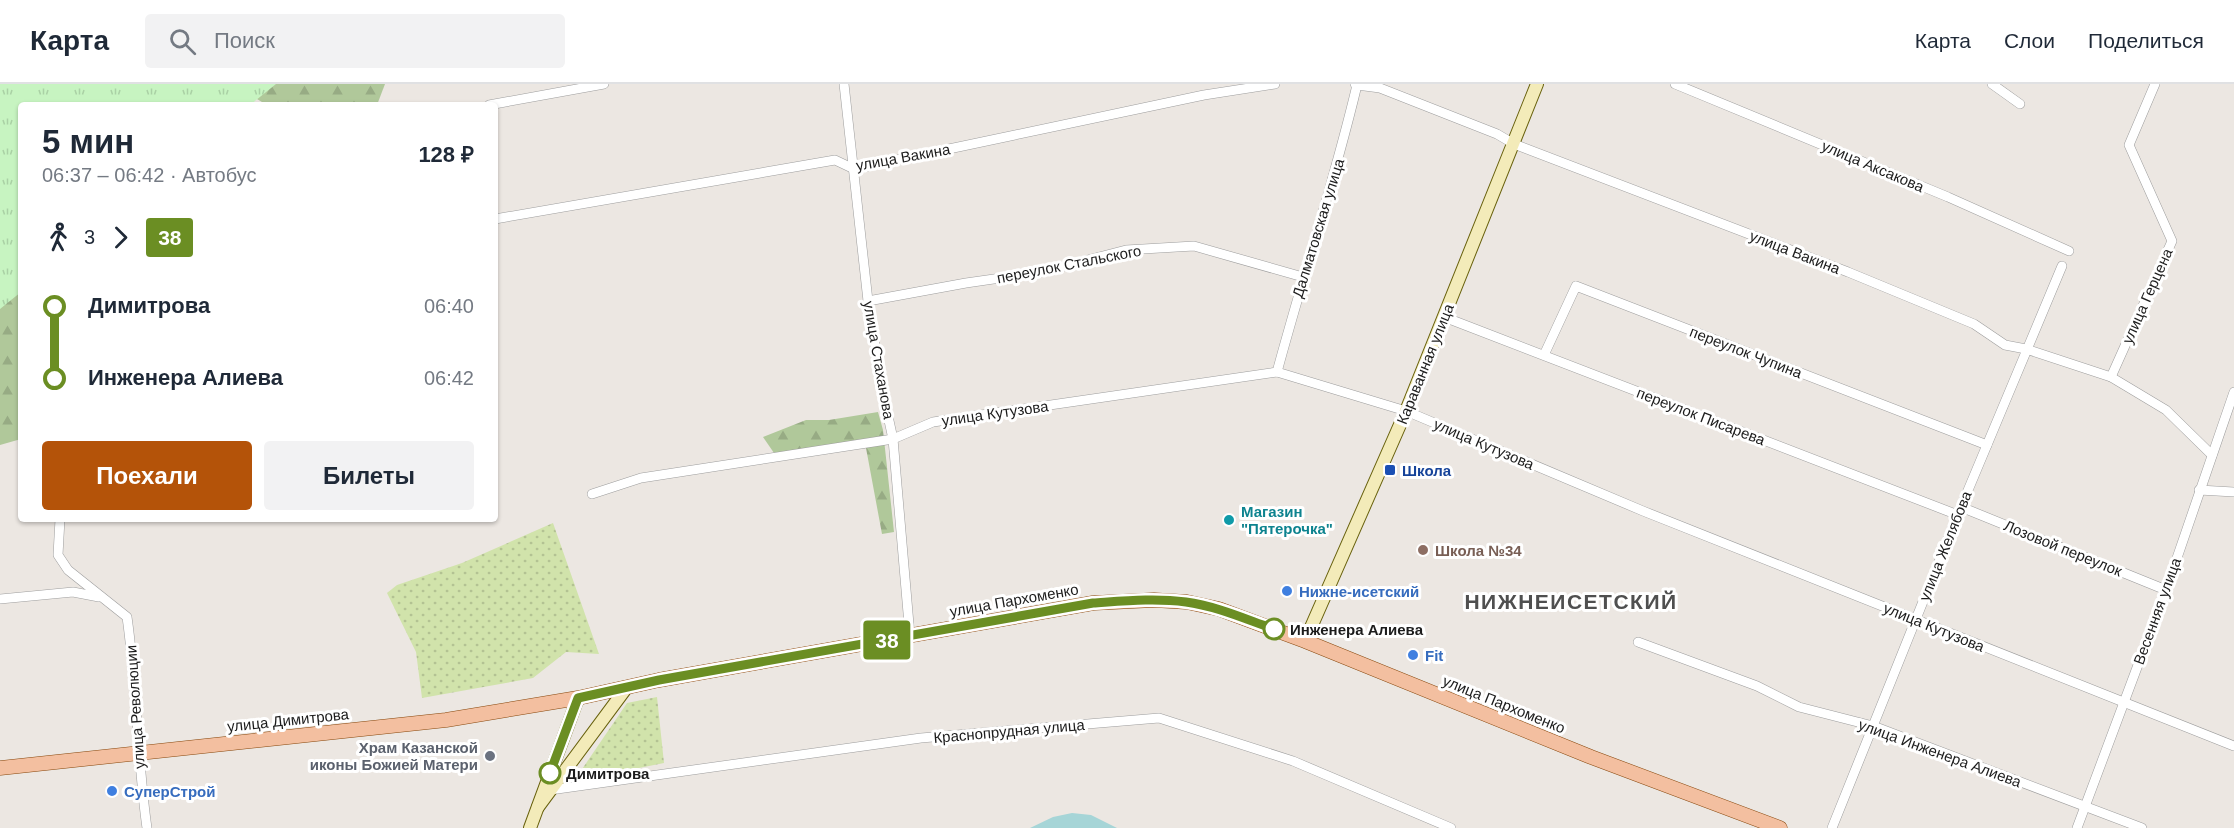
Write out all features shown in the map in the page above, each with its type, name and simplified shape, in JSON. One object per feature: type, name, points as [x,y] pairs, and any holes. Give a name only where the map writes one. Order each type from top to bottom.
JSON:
[{"type":"main road","name":"улица Пархоменко","points":[[578,698],[627,687],[1093,603],[1154,600],[1187,602],[1219,609],[1305,641],[1591,757],[1780,828]]},
{"type":"main road","name":"улица Димитрова","points":[[0,768],[446,720],[578,698]]},
{"type":"street","points":[[498,103],[604,84]]},
{"type":"street","name":"улица Стаханова","points":[[844,84],[868,301],[892,439],[910,636]]},
{"type":"street","name":"улица Вакина","points":[[498,218],[835,160],[854,169],[1204,95],[1275,84]]},
{"type":"street","name":"Караванная улица","points":[[1305,641],[1406,411],[1537,84]]},
{"type":"street","name":"улица Аксакова","points":[[1675,84],[1948,197],[2069,251]]},
{"type":"street","points":[[1992,84],[2020,104]]},
{"type":"street","name":"улица Герцена","points":[[2111,377],[2172,240],[2129,145],[2155,84]]},
{"type":"street","name":"улица Вакина","points":[[1356,85],[1380,88],[1497,134],[1514,144],[1848,272],[1974,324],[2005,345],[2026,349],[2111,377],[2166,410],[2212,455]]},
{"type":"street","name":"Далматовская улица","points":[[1277,372],[1303,277],[1341,154],[1356,85]]},
{"type":"street","name":"переулок Стальского","points":[[868,301],[1042,272],[1126,250],[1194,246],[1303,277]]},
{"type":"street","name":"улица Желябова","points":[[1832,828],[2026,349],[2062,266]]},
{"type":"street","name":"переулок Чупина","points":[[1544,355],[1576,286],[1987,446]]},
{"type":"street","name":"переулок Писарева","points":[[1444,317],[1960,511]]},
{"type":"street","name":"улица Кутузова","points":[[592,494],[640,478],[892,439],[933,422],[1277,372],[1406,411],[1643,511],[2234,746]]},
{"type":"street","name":"Весенняя улица","points":[[2077,828],[2166,590],[2234,392]]},
{"type":"street","points":[[2199,490],[2234,492]]},
{"type":"street","name":"Лозовой переулок","points":[[1960,511],[2166,590]]},
{"type":"street","name":"улица Революции","points":[[60,522],[58,555],[68,570],[127,618],[147,828]]},
{"type":"street","points":[[0,599],[73,592],[102,598]]},
{"type":"street","name":"улица Инженера Алиева","points":[[1638,642],[1757,686],[1799,707],[1873,726],[2142,828]]},
{"type":"street","points":[[538,807],[627,687]]},
{"type":"street","points":[[530,828],[578,698]]},
{"type":"street","name":"Краснопрудная улица","points":[[550,790],[921,738],[1159,718],[1293,761],[1451,828]]},
{"type":"green space","points":[[0,84],[276,84],[254,102],[18,102],[18,294],[0,309]]},
{"type":"green space","points":[[242,84],[385,84],[378,102],[262,102],[245,92]]},
{"type":"green space","points":[[18,154],[18,440],[0,445],[0,157]]},
{"type":"green space","points":[[878,412],[883,430],[894,532],[882,534],[866,448],[774,453],[763,437],[806,420],[829,420]]},
{"type":"green space","points":[[553,523],[599,654],[566,652],[533,678],[422,698],[416,652],[387,593],[397,585],[462,563]]},
{"type":"green space","points":[[657,697],[664,763],[574,781],[627,703]]},
{"type":"water","points":[[1072,813],[1091,815],[1117,828],[1030,828],[1053,817]]},
{"type":"bus line","name":"38","points":[[550,773],[578,698],[659,680],[1093,603],[1154,600],[1187,602],[1219,609],[1274,629]]},
{"type":"place","name":"Школа","points":[[1390,470]]},
{"type":"place","name":"Магазин \"Пятерочка\"","points":[[1229,520]]},
{"type":"place","name":"Школа №34","points":[[1423,550]]},
{"type":"place","name":"Нижне-исетский","points":[[1287,591]]},
{"type":"place","name":"Инженера Алиева","points":[[1274,629]]},
{"type":"place","name":"Fit","points":[[1413,655]]},
{"type":"place","name":"Храм Казанской иконы Божией Матери","points":[[490,756]]},
{"type":"place","name":"Димитрова","points":[[550,773]]},
{"type":"place","name":"СуперСтрой","points":[[112,791]]},
{"type":"district","name":"НИЖНЕИСЕТСКИЙ","points":[[1571,601]]}]
